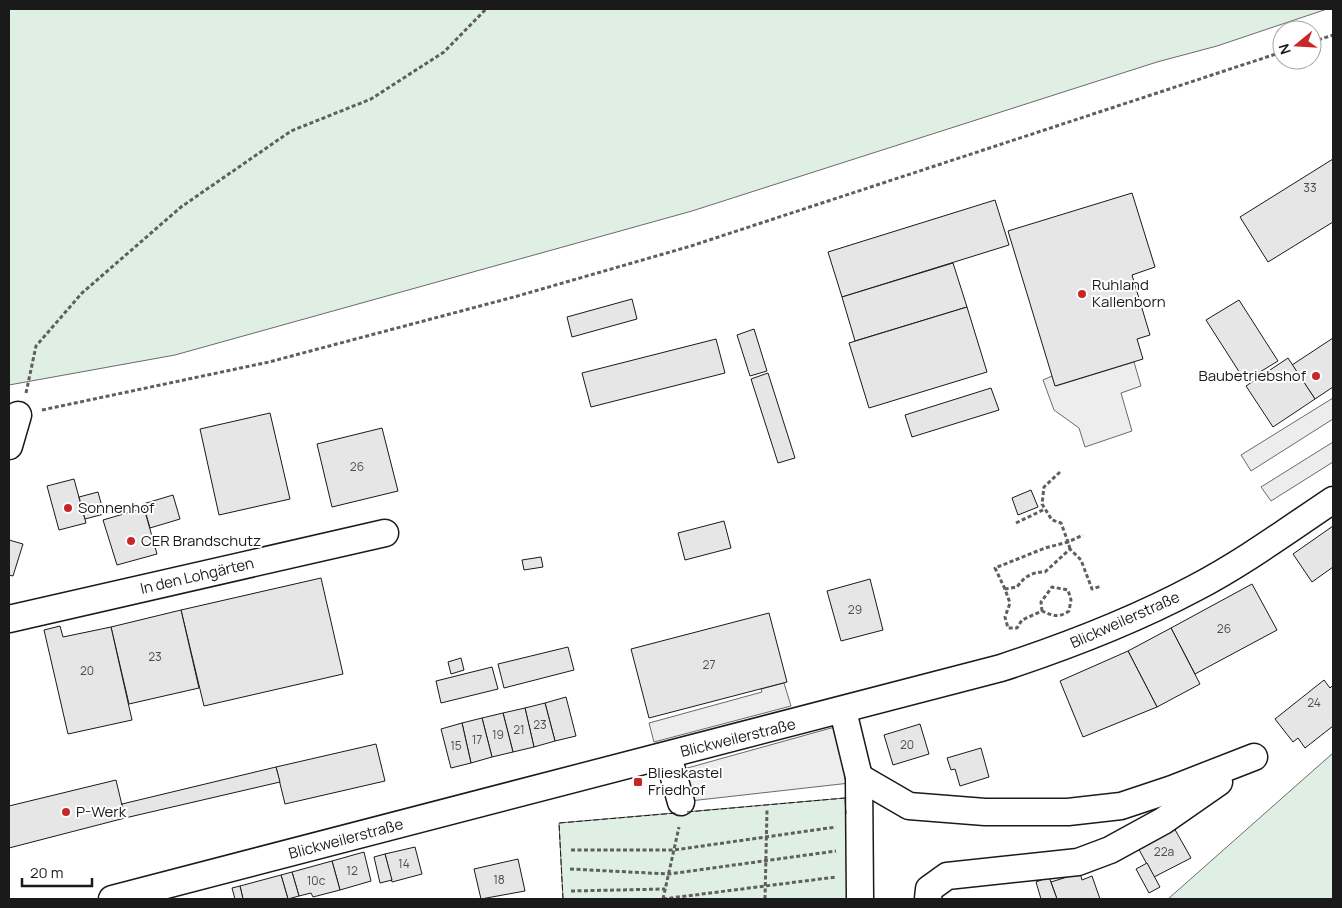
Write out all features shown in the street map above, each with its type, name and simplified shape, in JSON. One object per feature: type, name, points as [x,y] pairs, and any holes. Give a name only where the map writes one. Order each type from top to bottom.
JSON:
[{"type":"street","points":[[9,446],[18,415]]},
{"type":"street","name":"Blickweilerstraße","points":[[112,899],[1001,668],[1064,647],[1117,626],[1196,588],[1261,549],[1333,500]]},
{"type":"street","name":"In den Lohgärten","points":[[9,619],[385,533]]},
{"type":"street","points":[[843,710],[859,777],[860,899]]},
{"type":"street","points":[[668,756],[681,812]]},
{"type":"street","points":[[859,777],[908,806],[984,812],[1068,812],[1121,806],[1172,789],[1254,757],[1163,821],[1110,850],[1078,862],[987,870],[947,876],[929,889],[928,899]]},
{"type":"path","points":[[18,415],[30,385],[36,346],[82,293],[124,256],[181,207],[291,131],[372,99],[444,52],[486,9]]},
{"type":"path","points":[[18,415],[270,362],[514,297],[663,254],[1272,55]]},
{"type":"path","points":[[1060,472],[1044,487],[1042,504],[1052,520],[1061,524],[1070,549],[1081,560],[1092,589],[1101,586]]},
{"type":"path","points":[[1016,522],[1045,509]]},
{"type":"path","points":[[1042,611],[1022,620],[1017,628],[1008,628],[1005,617],[1010,603],[995,568],[1083,535]]},
{"type":"path","points":[[1005,589],[1016,587],[1023,578],[1035,572],[1046,572],[1070,549]]},
{"type":"path","points":[[1052,587],[1068,590],[1071,600],[1069,610],[1063,615],[1054,617],[1042,611],[1041,602],[1052,587]]},
{"type":"path","points":[[765,899],[767,810]]},
{"type":"path","points":[[681,812],[663,899],[842,876]]},
{"type":"path","points":[[571,850],[674,850],[840,827]]},
{"type":"path","points":[[570,869],[669,874],[840,851]]},
{"type":"path","points":[[571,891],[665,889]]},
{"type":"green space","points":[[9,9],[1327,9],[1294,20],[1272,20],[1272,28],[1217,46],[1157,62],[692,211],[175,355],[9,385]]},
{"type":"green space","points":[[1333,753],[1333,899],[1168,899]]},
{"type":"green space","points":[[845,798],[851,899],[563,899],[559,823]]},
{"type":"shaded area","points":[[1134,362],[1141,386],[1121,393],[1132,431],[1085,447],[1079,428],[1054,410],[1043,380],[1052,376],[1056,386]]},
{"type":"shaded area","name":"Baubetriebshof","points":[[1333,398],[1333,419],[1251,471],[1241,455]]},
{"type":"shaded area","points":[[1333,442],[1333,462],[1271,501],[1261,487]]},
{"type":"shaded area","points":[[784,683],[791,706],[654,742],[649,723],[762,692],[761,689]]},
{"type":"shaded area","points":[[842,725],[850,783],[681,802],[673,772]]},
{"type":"building","points":[[1333,159],[1333,222],[1268,262],[1240,217]]},
{"type":"building","name":"Ruhland Kallenborn","points":[[1132,193],[1155,267],[1132,275],[1150,335],[1137,339],[1143,359],[1055,386],[1008,231]]},
{"type":"building","points":[[995,200],[1009,245],[842,297],[828,252]]},
{"type":"building","points":[[953,263],[967,307],[855,341],[842,297]]},
{"type":"building","points":[[632,299],[637,319],[572,337],[567,317]]},
{"type":"building","points":[[1239,300],[1278,361],[1245,381],[1206,320]]},
{"type":"building","points":[[967,307],[987,372],[869,408],[849,343]]},
{"type":"building","points":[[754,329],[767,371],[750,376],[737,335]]},
{"type":"building","name":"Baubetriebshof","points":[[1333,338],[1333,387],[1315,399],[1292,365]]},
{"type":"building","points":[[716,339],[725,373],[591,407],[582,373]]},
{"type":"building","points":[[1288,358],[1315,399],[1273,427],[1246,386]]},
{"type":"building","points":[[768,373],[795,458],[778,463],[751,379]]},
{"type":"building","points":[[991,388],[999,410],[912,437],[905,415]]},
{"type":"building","points":[[270,413],[290,499],[219,515],[200,429]]},
{"type":"building","points":[[382,428],[398,491],[332,507],[317,444]]},
{"type":"building","name":"Sonnenhof","points":[[74,479],[86,523],[59,530],[47,486]]},
{"type":"building","points":[[1031,490],[1038,507],[1018,515],[1012,498]]},
{"type":"building","points":[[98,492],[104,514],[85,519],[79,497]]},
{"type":"building","points":[[173,495],[180,519],[150,528],[143,504]]},
{"type":"building","name":"CER Brandschutz","points":[[144,508],[157,554],[117,565],[103,520]]},
{"type":"building","points":[[724,521],[731,548],[685,560],[678,533]]},
{"type":"building","points":[[1333,526],[1333,567],[1312,582],[1293,554]]},
{"type":"building","points":[[9,540],[23,544],[13,576],[9,575]]},
{"type":"building","points":[[541,557],[543,567],[524,570],[522,560]]},
{"type":"building","points":[[321,578],[343,674],[204,706],[181,610]]},
{"type":"building","points":[[870,579],[883,630],[841,641],[827,591]]},
{"type":"building","points":[[1252,584],[1277,630],[1195,674],[1171,628]]},
{"type":"building","points":[[181,610],[199,688],[129,704],[111,627]]},
{"type":"building","points":[[769,613],[787,682],[649,718],[631,649]]},
{"type":"building","points":[[60,626],[63,637],[111,627],[132,720],[68,734],[44,630]]},
{"type":"building","points":[[1171,628],[1200,684],[1157,707],[1128,651]]},
{"type":"building","points":[[568,647],[574,670],[504,688],[498,664]]},
{"type":"building","points":[[1128,651],[1157,707],[1083,737],[1060,681]]},
{"type":"building","points":[[461,658],[464,670],[451,674],[448,662]]},
{"type":"building","points":[[492,667],[498,689],[441,703],[436,681]]},
{"type":"building","points":[[1324,680],[1330,688],[1333,685],[1333,726],[1305,748],[1298,738],[1293,742],[1275,719]]},
{"type":"building","points":[[566,697],[576,736],[555,741],[545,703]]},
{"type":"building","points":[[545,703],[555,741],[534,747],[525,708]]},
{"type":"building","points":[[525,708],[534,747],[513,752],[503,713]]},
{"type":"building","points":[[503,713],[513,752],[492,757],[482,718]]},
{"type":"building","points":[[482,718],[492,757],[471,763],[462,723]]},
{"type":"building","points":[[462,723],[471,763],[451,768],[441,729]]},
{"type":"building","points":[[920,724],[929,754],[893,765],[884,735]]},
{"type":"building","points":[[376,744],[385,781],[285,804],[276,767]]},
{"type":"building","points":[[981,748],[989,777],[960,786],[955,769],[951,770],[947,758]]},
{"type":"building","points":[[276,767],[280,782],[125,818],[122,804]]},
{"type":"building","name":"P-Werk","points":[[116,780],[125,818],[9,848],[9,806]]},
{"type":"building","points":[[1173,826],[1191,858],[1154,877],[1137,846]]},
{"type":"building","points":[[415,847],[422,874],[392,882],[385,854]]},
{"type":"building","points":[[364,852],[371,881],[340,890],[332,861]]},
{"type":"building","points":[[385,854],[392,880],[380,883],[374,857]]},
{"type":"building","points":[[518,859],[525,891],[481,899],[474,869]]},
{"type":"building","points":[[332,861],[340,890],[313,897],[311,893],[299,896],[292,872]]},
{"type":"building","points":[[1147,863],[1160,887],[1149,893],[1136,869]]},
{"type":"building","points":[[292,872],[299,896],[288,899],[281,875]]},
{"type":"building","points":[[1080,873],[1082,880],[1092,876],[1100,899],[1057,899],[1051,882]]},
{"type":"building","points":[[281,875],[288,899],[243,899],[240,886]]},
{"type":"building","points":[[1049,877],[1057,899],[1041,899],[1036,882]]},
{"type":"building","points":[[240,886],[243,899],[235,899],[232,888]]},
{"type":"fence","points":[[687,812],[845,798],[846,814]]},
{"type":"fence","points":[[563,899],[559,823],[677,813]]},
{"type":"place","name":"Ruhland Kallenborn","points":[[1082,294]]},
{"type":"place","name":"Baubetriebshof","points":[[1316,376]]},
{"type":"place","name":"Sonnenhof","points":[[68,508]]},
{"type":"place","name":"CER Brandschutz","points":[[131,541]]},
{"type":"place","name":"Blieskastel Friedhof","points":[[638,782]]},
{"type":"place","name":"P-Werk","points":[[66,812]]}]
